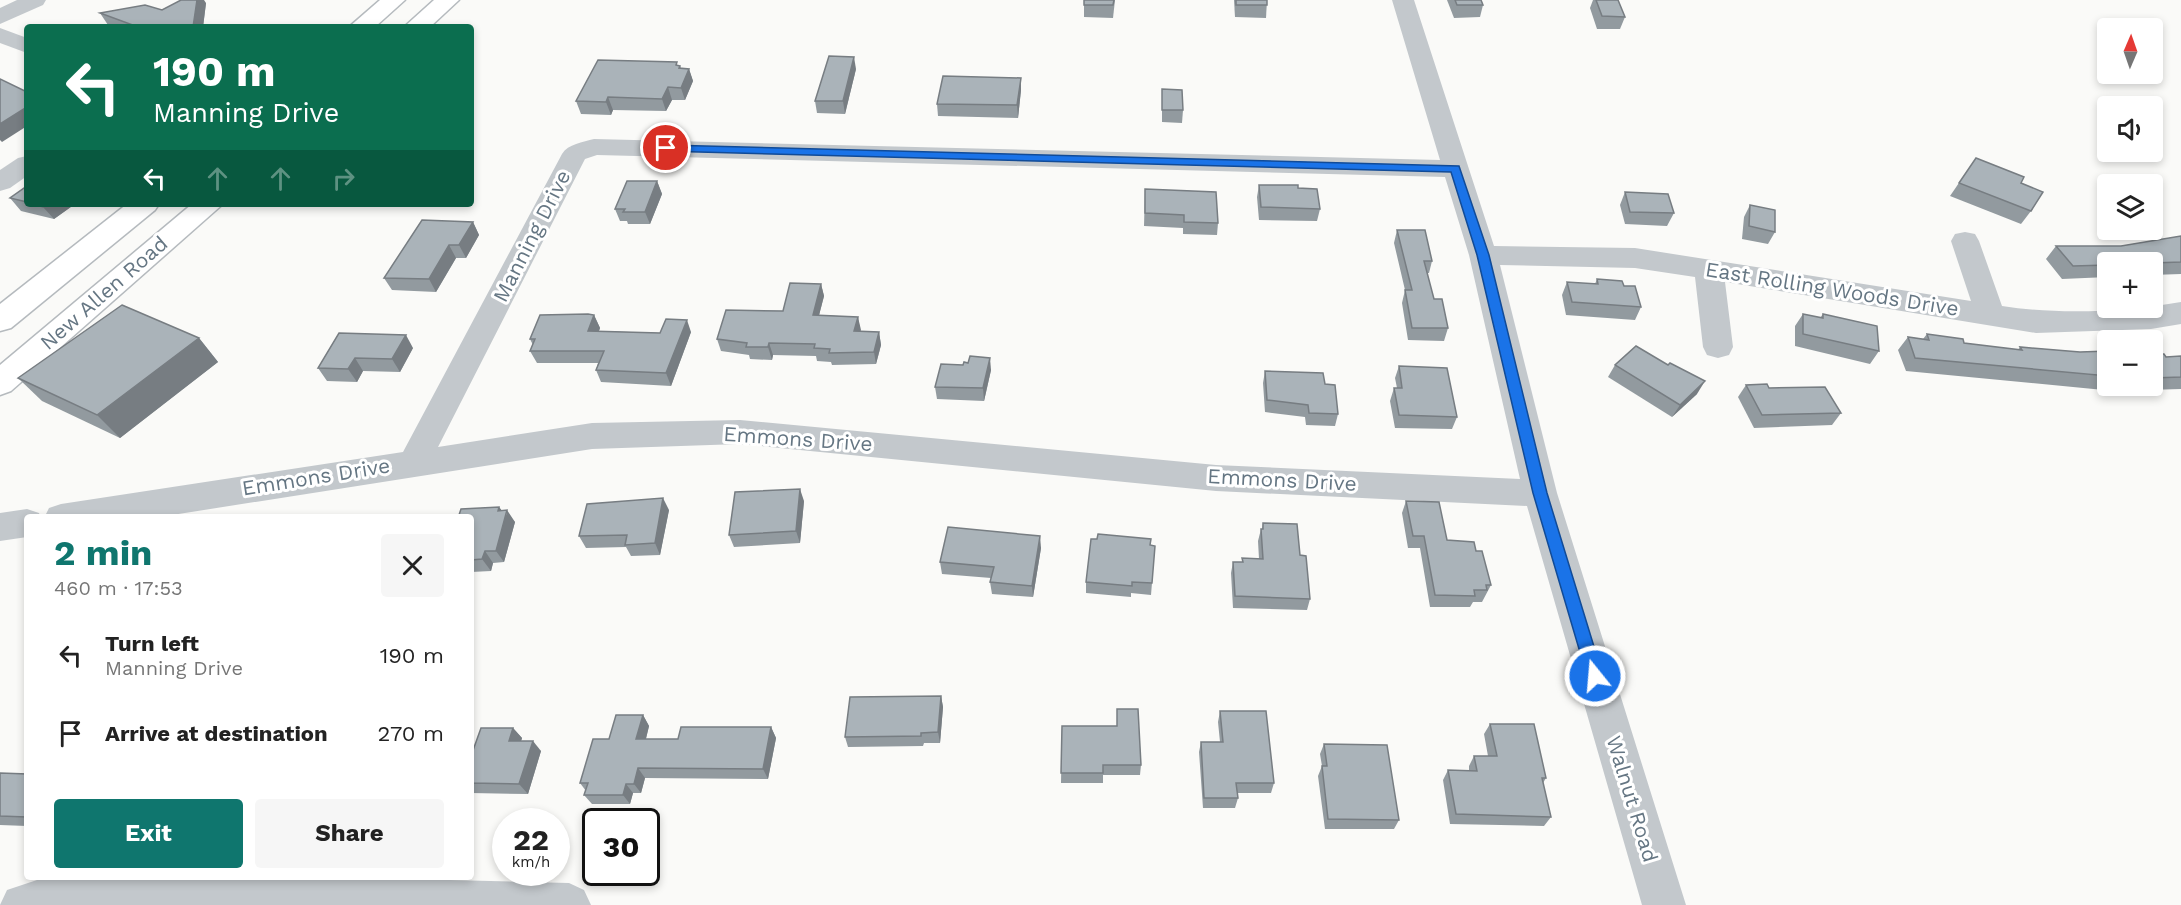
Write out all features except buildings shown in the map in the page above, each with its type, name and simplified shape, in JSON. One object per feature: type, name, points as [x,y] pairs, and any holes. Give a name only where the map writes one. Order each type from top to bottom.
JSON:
[{"type":"main road","points":[[365,24],[394,0]]},
{"type":"main road","points":[[420,24],[448,0]]},
{"type":"main road","name":"New Allen Road","points":[[0,320],[141,207]]},
{"type":"main road","name":"New Allen Road","points":[[0,383],[205,207]]},
{"type":"street","points":[[0,17],[35,0]]},
{"type":"street","name":"Walnut Road","points":[[1403,0],[1483,255],[1540,493],[1664,905]]},
{"type":"street","points":[[0,35],[24,45]]},
{"type":"street","name":"Manning Drive","points":[[414,462],[575,154],[594,147],[1455,169]]},
{"type":"street","points":[[0,182],[24,166]]},
{"type":"street","points":[[1965,241],[1990,314]]},
{"type":"street","name":"East Rolling Woods Drive","points":[[1483,255],[1635,258],[2036,322],[2151,318],[2181,313]]},
{"type":"street","points":[[1709,269],[1718,346]]},
{"type":"street","name":"Emmons Drive","points":[[86,514],[592,436],[740,432],[1216,478],[1540,493]]},
{"type":"street","points":[[0,527],[24,523]]},
{"type":"street","points":[[22,905],[74,890],[569,905]]},
{"type":"route","points":[[666,148],[1455,169],[1483,255],[1540,493],[1595,676]]}]
